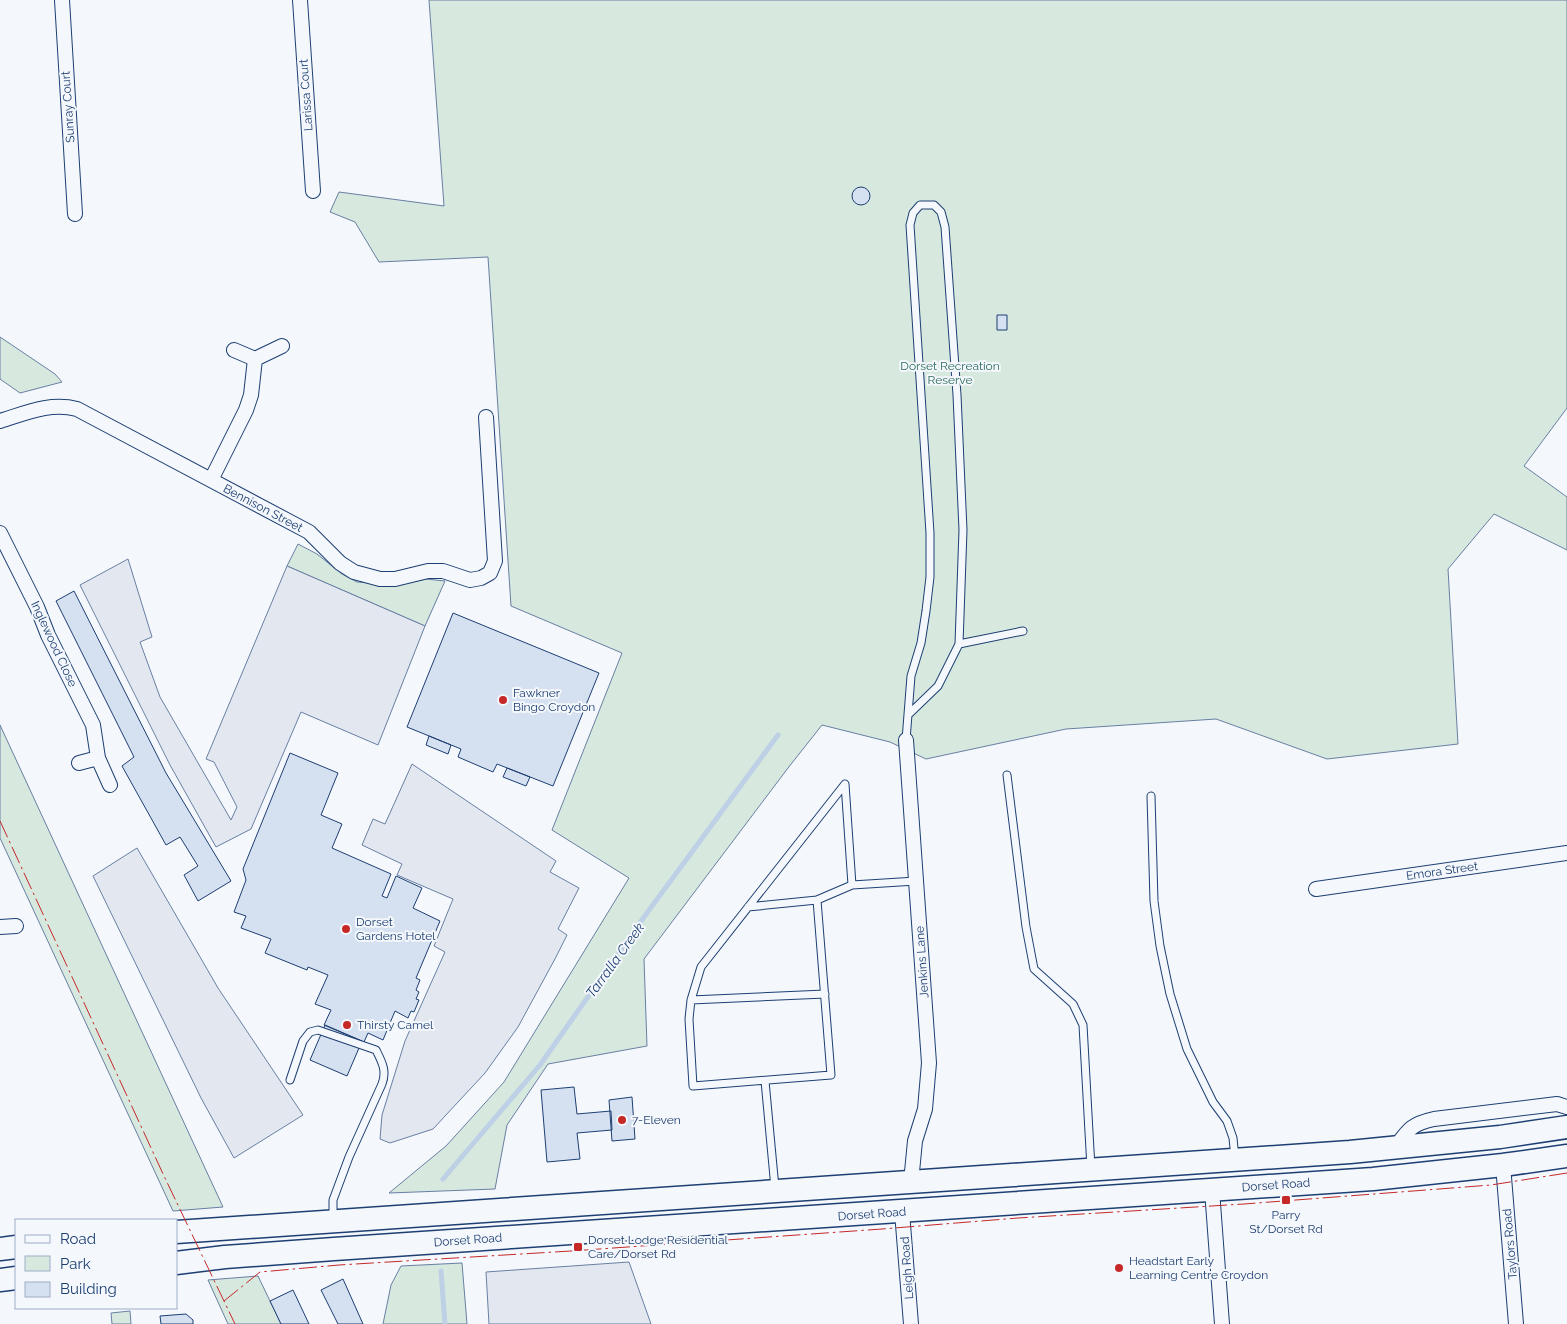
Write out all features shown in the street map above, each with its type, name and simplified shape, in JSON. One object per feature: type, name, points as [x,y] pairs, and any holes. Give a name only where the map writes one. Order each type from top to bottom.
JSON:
[{"type":"main road","points":[[178,1232],[1235,1161],[1395,1148],[1567,1128]]},
{"type":"main road","points":[[1500,1137],[1503,1165]]},
{"type":"main road","name":"Dorset Road","points":[[178,1263],[224,1257],[334,1249],[1373,1179],[1567,1156]]},
{"type":"main road","points":[[902,1212],[911,1182]]},
{"type":"main road","points":[[629,1202],[630,1229]]},
{"type":"main road","points":[[333,1222],[334,1249]]},
{"type":"main road","points":[[0,1249],[15,1247]]},
{"type":"main road","points":[[0,1280],[15,1278]]},
{"type":"street","name":"Sunray Court","points":[[62,0],[75,214]]},
{"type":"street","name":"Larissa Court","points":[[300,0],[313,191]]},
{"type":"street","points":[[234,350],[255,359],[282,346]]},
{"type":"street","points":[[211,480],[246,410],[251,395],[255,359]]},
{"type":"street","name":"Bennison Street","points":[[0,421],[39,408],[65,406],[77,409],[309,532],[340,563],[354,572],[380,579],[395,579],[428,571],[443,571],[470,580],[490,573],[495,561],[486,417]]},
{"type":"street","name":"Inglewood Close","points":[[0,533],[93,725],[98,758],[110,785]]},
{"type":"street","name":"Jenkins Lane","points":[[906,740],[929,1063],[925,1110],[915,1141],[911,1182]]},
{"type":"street","points":[[79,763],[98,758]]},
{"type":"street","name":"Emora Street","points":[[1316,888],[1567,853]]},
{"type":"street","points":[[0,927],[16,926]]},
{"type":"street","points":[[1395,1148],[1407,1131],[1418,1122],[1557,1104],[1567,1107]]},
{"type":"street","name":"Taylors Road","points":[[1503,1165],[1516,1324]]},
{"type":"street","points":[[1212,1190],[1222,1324]]},
{"type":"street","name":"Leigh Road","points":[[902,1212],[911,1324]]},
{"type":"lane","points":[[906,740],[911,676],[921,643],[930,577],[930,532],[910,225],[913,213],[920,205],[934,204],[942,212],[945,227],[957,395],[964,530],[959,644],[938,686],[909,714]]},
{"type":"lane","points":[[959,644],[1023,631]]},
{"type":"lane","points":[[1007,775],[1026,927],[1034,969],[1073,1004],[1083,1025],[1091,1171]]},
{"type":"lane","points":[[817,900],[831,1075],[693,1086],[689,1019],[691,1000],[701,967],[845,784],[852,885]]},
{"type":"lane","points":[[1150,796],[1154,901],[1160,946],[1170,994],[1186,1048],[1213,1102],[1227,1121],[1233,1138],[1235,1161]]},
{"type":"lane","points":[[748,907],[817,900],[852,885],[916,881]]},
{"type":"lane","points":[[691,1000],[825,994]]},
{"type":"lane","points":[[290,1080],[303,1041],[310,1032],[318,1030],[376,1050],[385,1068],[384,1078],[333,1200],[333,1222]]},
{"type":"lane","points":[[765,1081],[775,1192]]},
{"type":"green space","name":"Dorset Recreation Reserve","points":[[429,0],[1567,0],[1567,408],[1524,466],[1567,497],[1567,550],[1494,514],[1448,569],[1458,744],[1327,759],[1216,719],[1066,729],[926,759],[890,742],[822,725],[644,959],[647,1046],[548,1064],[507,1125],[495,1189],[389,1193],[446,1146],[504,1082],[629,878],[552,830],[622,653],[511,606],[488,257],[379,262],[355,222],[330,212],[339,192],[444,206]]},
{"type":"green space","points":[[0,337],[55,374],[62,382],[20,393],[0,379]]},
{"type":"green space","points":[[298,544],[317,554],[342,574],[357,582],[398,585],[426,579],[445,581],[425,626],[287,566]]},
{"type":"green space","points":[[0,725],[223,1207],[173,1211],[0,838]]},
{"type":"green space","points":[[462,1263],[467,1324],[383,1324],[391,1285],[401,1266]]},
{"type":"green space","points":[[258,1276],[281,1324],[228,1324],[208,1280]]},
{"type":"green space","points":[[130,1311],[131,1324],[112,1324],[111,1313]]},
{"type":"shaded area","points":[[128,559],[152,637],[140,642],[160,697],[231,820],[237,807],[214,762],[206,759],[287,566],[425,626],[378,745],[301,712],[251,829],[216,847],[170,765],[80,585]]},
{"type":"shaded area","points":[[412,764],[556,861],[550,872],[579,888],[558,929],[567,935],[556,957],[518,1027],[485,1073],[433,1129],[390,1143],[380,1139],[382,1115],[405,1041],[445,952],[434,946],[453,899],[397,875],[402,864],[362,845],[373,819],[385,824]]},
{"type":"shaded area","points":[[137,848],[218,988],[303,1115],[234,1158],[201,1098],[93,876]]},
{"type":"shaded area","points":[[629,1262],[651,1324],[489,1324],[486,1272]]},
{"type":"building","points":[[857,187],[865,187],[870,192],[868,203],[857,205],[852,200],[852,192]]},
{"type":"building","points":[[997,315],[1007,315],[1007,330],[997,330]]},
{"type":"building","points":[[74,591],[166,773],[231,881],[198,901],[184,875],[198,866],[180,837],[166,845],[122,766],[134,757],[56,601]]},
{"type":"building","name":"Fawkner Bingo Croydon","points":[[453,613],[599,673],[553,786],[497,764],[493,772],[458,757],[461,749],[407,727]]},
{"type":"building","points":[[429,736],[451,745],[448,754],[426,745]]},
{"type":"building","points":[[290,753],[338,773],[321,815],[342,824],[332,848],[391,874],[382,896],[387,898],[396,876],[422,888],[413,908],[440,921],[416,978],[420,980],[416,990],[419,992],[416,999],[419,1000],[414,1012],[411,1011],[408,1018],[395,1011],[383,1040],[368,1033],[364,1042],[324,1025],[331,1010],[315,1004],[328,975],[308,967],[307,970],[265,953],[271,939],[241,928],[246,916],[234,912],[246,880],[243,869]]},
{"type":"building","points":[[507,768],[530,777],[526,786],[503,777]]},
{"type":"building","points":[[325,1025],[362,1041],[347,1076],[310,1060]]},
{"type":"building","points":[[574,1087],[577,1114],[611,1111],[612,1130],[577,1133],[580,1159],[547,1162],[541,1090]]},
{"type":"building","name":"7-Eleven","points":[[632,1097],[635,1139],[612,1141],[609,1100]]},
{"type":"building","points":[[343,1279],[363,1324],[338,1324],[321,1290]]},
{"type":"building","points":[[293,1290],[309,1324],[281,1324],[270,1301]]},
{"type":"building","points":[[186,1314],[193,1320],[193,1324],[161,1324],[160,1316]]},
{"type":"waterway","name":"Tarralla Creek","points":[[443,1179],[540,1065],[644,917],[778,735]]},
{"type":"waterway","name":"Tarralla Creek","points":[[441,1271],[445,1324]]},
{"type":"power","points":[[0,821],[164,1176],[235,1324]]},
{"type":"power","points":[[224,1301],[260,1272],[1018,1218],[1244,1204],[1491,1185],[1567,1173]]},
{"type":"place","name":"Fawkner Bingo Croydon","points":[[503,700]]},
{"type":"place","name":"Dorset Gardens Hotel","points":[[346,929]]},
{"type":"place","name":"Thirsty Camel","points":[[347,1025]]},
{"type":"place","name":"7-Eleven","points":[[622,1120]]},
{"type":"place","name":"Parry St/Dorset Rd","points":[[1286,1200]]},
{"type":"place","name":"Dorset Lodge Residential Care/Dorset Rd","points":[[578,1247]]},
{"type":"place","name":"Headstart Early Learning Centre Croydon","points":[[1119,1268]]}]
